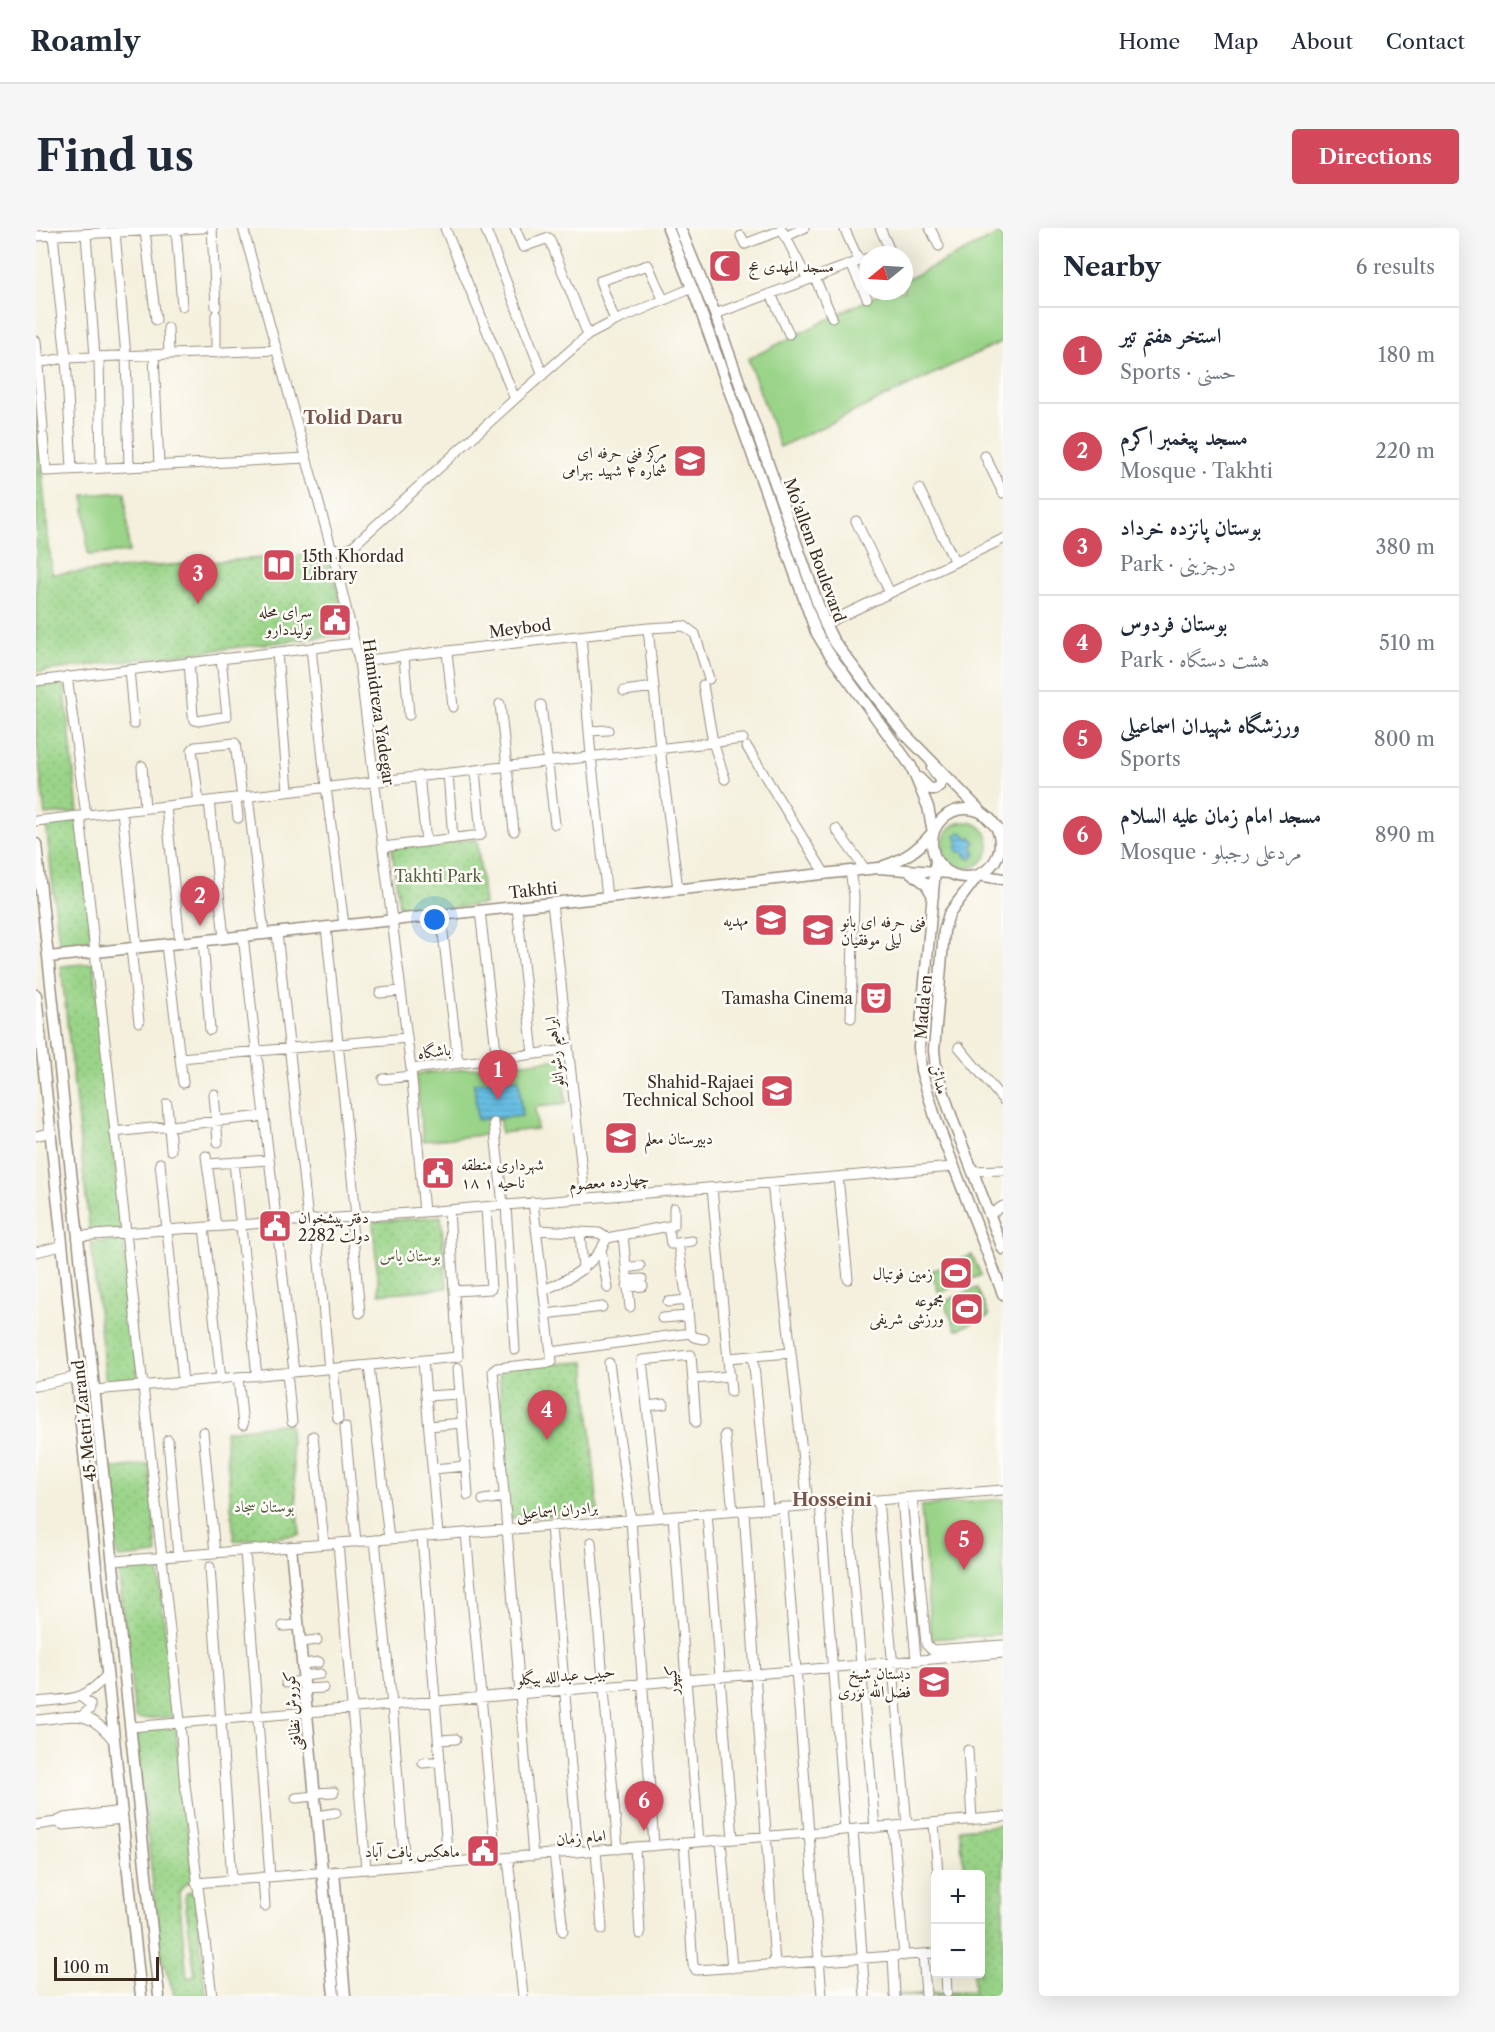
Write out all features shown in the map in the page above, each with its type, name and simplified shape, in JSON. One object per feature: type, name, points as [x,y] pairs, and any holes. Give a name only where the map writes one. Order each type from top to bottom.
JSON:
[{"type":"main road","name":"Mo'allem Boulevard","points":[[668,228],[820,641],[911,766],[928,807],[933,832]]},
{"type":"main road","name":"Mo'allem Boulevard","points":[[680,228],[715,315],[825,624],[838,648],[902,731],[992,820],[1003,834]]},
{"type":"main road","points":[[916,747],[940,780],[940,785],[935,789],[930,789],[916,775]]},
{"type":"main road","points":[[978,875],[988,870],[995,861],[999,851],[998,830],[992,820],[977,810],[959,809],[943,817],[933,832],[933,851],[936,859],[942,867],[959,877],[978,875],[1003,879]]},
{"type":"main road","name":"Takhti","points":[[878,868],[903,859],[922,846],[933,832]]},
{"type":"main road","name":"45 Metri Zarand","points":[[36,844],[80,1236],[159,1996]]},
{"type":"main road","name":"مدائن","points":[[936,859],[919,1047],[921,1070],[953,1167],[1003,1294]]},
{"type":"main road","name":"Takhti","points":[[49,957],[865,869],[906,869],[950,873]]},
{"type":"main road","points":[[906,869],[926,884],[933,897]]},
{"type":"main road","name":"Mada'en","points":[[978,875],[949,914],[944,931],[934,1044],[936,1069],[972,1171],[1003,1249]]},
{"type":"main road","name":"45 Metri Zarand","points":[[36,995],[141,1996]]},
{"type":"main road","name":"کوروش نظافتی","points":[[291,1547],[334,1996]]},
{"type":"main road","points":[[122,1815],[141,1813]]},
{"type":"main road","points":[[128,1869],[130,1858],[137,1853],[142,1858],[147,1872]]},
{"type":"main road","points":[[334,1872],[345,1996]]},
{"type":"street","points":[[36,236],[72,231],[86,234],[203,228]]},
{"type":"street","points":[[212,228],[216,352]]},
{"type":"street","name":"Hamidreza Yadegar","points":[[243,228],[331,547],[359,661],[407,1038],[424,1212]]},
{"type":"street","points":[[445,228],[515,399]]},
{"type":"street","points":[[485,228],[543,375]]},
{"type":"street","points":[[515,228],[523,247],[549,238],[588,335]]},
{"type":"street","points":[[741,236],[745,244],[804,228]]},
{"type":"street","points":[[880,228],[890,246]]},
{"type":"street","points":[[930,228],[939,246]]},
{"type":"street","points":[[176,229],[182,306]]},
{"type":"street","points":[[148,230],[156,320]]},
{"type":"street","points":[[715,315],[859,261],[845,230]]},
{"type":"street","points":[[110,231],[126,356],[129,466]]},
{"type":"street","points":[[783,232],[832,317]]},
{"type":"street","points":[[86,234],[97,357],[101,468]]},
{"type":"street","points":[[53,235],[66,358],[72,469]]},
{"type":"street","points":[[887,246],[888,242]]},
{"type":"street","points":[[615,321],[600,281],[648,265],[663,299]]},
{"type":"street","points":[[331,547],[344,551],[353,546],[588,335],[663,299],[692,288]]},
{"type":"street","points":[[771,294],[789,334]]},
{"type":"street","points":[[168,328],[169,354]]},
{"type":"street","points":[[36,340],[46,471],[306,458]]},
{"type":"street","points":[[37,363],[66,358],[277,350]]},
{"type":"street","points":[[154,355],[159,465]]},
{"type":"street","points":[[985,456],[1003,493]]},
{"type":"street","points":[[919,489],[955,562]]},
{"type":"street","points":[[856,521],[891,593]]},
{"type":"street","points":[[825,624],[1003,539]]},
{"type":"street","name":"Meybod","points":[[359,661],[648,628],[684,626],[695,634],[706,682],[713,742]]},
{"type":"street","points":[[648,628],[678,889]]},
{"type":"street","points":[[580,636],[607,897]]},
{"type":"street","points":[[36,681],[355,643]]},
{"type":"street","points":[[311,648],[344,925]]},
{"type":"street","points":[[277,652],[288,791]]},
{"type":"street","points":[[447,652],[453,707]]},
{"type":"street","points":[[404,657],[409,715]]},
{"type":"street","points":[[189,662],[195,720],[198,722],[227,716],[221,658]]},
{"type":"street","points":[[129,669],[134,724]]},
{"type":"street","points":[[67,676],[124,1233],[162,1557],[196,1883],[212,1996]]},
{"type":"street","points":[[624,691],[654,687]]},
{"type":"street","points":[[500,704],[514,831]]},
{"type":"street","points":[[541,705],[555,824]]},
{"type":"street","points":[[589,731],[608,730]]},
{"type":"street","points":[[36,821],[713,742],[745,743],[825,874]]},
{"type":"street","points":[[713,742],[725,778]]},
{"type":"street","points":[[224,938],[204,801],[192,747],[235,743],[264,934]]},
{"type":"street","points":[[142,766],[145,808]]},
{"type":"street","points":[[383,847],[481,835],[475,770]]},
{"type":"street","points":[[448,773],[453,839]]},
{"type":"street","points":[[419,776],[426,842]]},
{"type":"street","points":[[238,818],[242,797]]},
{"type":"street","points":[[166,806],[180,943]]},
{"type":"street","points":[[122,811],[139,1022]]},
{"type":"street","points":[[836,830],[865,869]]},
{"type":"street","points":[[850,871],[854,896],[851,1018]]},
{"type":"street","name":"ابراهیم رشوانلو","points":[[552,903],[585,1198]]},
{"type":"street","points":[[517,907],[533,1054]]},
{"type":"street","points":[[480,911],[497,1059]]},
{"type":"street","points":[[441,915],[458,1063]]},
{"type":"street","points":[[326,927],[339,1044],[360,1313]]},
{"type":"street","points":[[278,933],[311,1220],[331,1369],[342,1423],[356,1542]]},
{"type":"street","points":[[243,936],[277,1222],[292,1422]]},
{"type":"street","points":[[203,941],[210,1030]]},
{"type":"street","points":[[166,945],[183,1083]]},
{"type":"street","points":[[380,993],[401,991]]},
{"type":"street","points":[[180,1058],[407,1038]]},
{"type":"street","points":[[959,1047],[1003,1100]]},
{"type":"street","name":"باشگاه","points":[[383,1078],[458,1063],[568,1050]]},
{"type":"street","points":[[214,1094],[218,1142]]},
{"type":"street","points":[[167,1104],[171,1150]]},
{"type":"street","points":[[114,1132],[264,1116]]},
{"type":"street","points":[[495,1123],[505,1205],[515,1350]]},
{"type":"street","points":[[36,1136],[52,1132]]},
{"type":"street","points":[[216,1226],[207,1160],[234,1162],[269,1160]]},
{"type":"street","points":[[234,1162],[257,1376]]},
{"type":"street","points":[[160,1163],[183,1382]]},
{"type":"street","name":"چهارده معصوم","points":[[80,1236],[424,1212],[953,1167]]},
{"type":"street","points":[[972,1171],[1003,1170]]},
{"type":"street","points":[[838,1177],[848,1279]]},
{"type":"street","points":[[772,1183],[808,1505]]},
{"type":"street","points":[[712,1188],[731,1392]]},
{"type":"street","points":[[533,1203],[552,1357]]},
{"type":"street","points":[[454,1291],[491,1289],[486,1206]]},
{"type":"street","points":[[989,1215],[1003,1206]]},
{"type":"street","points":[[536,1230],[599,1233],[607,1238],[622,1235],[640,1237],[674,1225],[674,1208]]},
{"type":"street","points":[[449,1210],[468,1495]]},
{"type":"street","points":[[668,1226],[671,1244],[692,1241]]},
{"type":"street","points":[[204,1227],[221,1379]]},
{"type":"street","points":[[580,1233],[583,1269]]},
{"type":"street","points":[[622,1235],[630,1307]]},
{"type":"street","points":[[544,1290],[583,1269],[601,1250],[607,1238]]},
{"type":"street","points":[[678,1243],[690,1332],[694,1337],[704,1339]]},
{"type":"street","points":[[36,1252],[61,1246]]},
{"type":"street","points":[[601,1250],[608,1288]]},
{"type":"street","points":[[626,1268],[640,1266]]},
{"type":"street","points":[[627,1283],[642,1282]]},
{"type":"street","points":[[668,1302],[687,1300]]},
{"type":"street","points":[[546,1314],[602,1307]]},
{"type":"street","points":[[662,1318],[688,1316]]},
{"type":"street","points":[[533,1856],[493,1371],[496,1368],[690,1332]]},
{"type":"street","points":[[728,1358],[791,1353]]},
{"type":"street","points":[[659,1517],[642,1360],[691,1355],[696,1422]]},
{"type":"street","points":[[753,1356],[768,1509]]},
{"type":"street","points":[[95,1390],[423,1361],[458,1363]]},
{"type":"street","points":[[423,1361],[438,1535]]},
{"type":"street","points":[[609,1364],[631,1520],[654,1846]]},
{"type":"street","points":[[369,1366],[389,1539]]},
{"type":"street","points":[[693,1379],[730,1376]]},
{"type":"street","points":[[36,1386],[75,1377]]},
{"type":"street","points":[[238,1377],[243,1425]]},
{"type":"street","points":[[426,1396],[460,1394]]},
{"type":"street","points":[[647,1406],[664,1404]]},
{"type":"street","points":[[429,1426],[462,1424]]},
{"type":"street","points":[[203,1432],[215,1553]]},
{"type":"street","points":[[725,1435],[739,1511],[754,1674],[775,1965]]},
{"type":"street","points":[[313,1436],[324,1544]]},
{"type":"street","points":[[168,1440],[178,1556]]},
{"type":"street","points":[[433,1469],[466,1466]]},
{"type":"street","name":"برادران اسماعیلی","points":[[114,1561],[1003,1490]]},
{"type":"street","points":[[483,1500],[504,1497]]},
{"type":"street","points":[[907,1497],[927,1646],[932,1650],[1003,1645]]},
{"type":"street","points":[[907,1497],[909,1576],[916,1660]]},
{"type":"street","points":[[878,1500],[906,1825]]},
{"type":"street","points":[[847,1502],[875,1828]]},
{"type":"street","points":[[820,1504],[832,1667],[863,1958],[865,1996]]},
{"type":"street","points":[[783,1508],[822,1996]]},
{"type":"street","points":[[707,1514],[733,1839]]},
{"type":"street","name":"کیپور","points":[[673,1516],[699,1842]]},
{"type":"street","points":[[551,1526],[578,1852]]},
{"type":"street","points":[[466,1533],[496,1858]]},
{"type":"street","points":[[423,1536],[447,1862]]},
{"type":"street","points":[[375,1540],[392,1705],[405,1866]]},
{"type":"street","points":[[591,1542],[618,1849]]},
{"type":"street","points":[[338,1543],[366,1869]]},
{"type":"street","points":[[245,1551],[259,1716],[267,1877],[265,1906]]},
{"type":"street","points":[[210,1567],[232,1880]]},
{"type":"street","points":[[909,1576],[919,1575]]},
{"type":"street","points":[[284,1626],[298,1625]]},
{"type":"street","points":[[300,1642],[317,1640]]},
{"type":"street","name":"حبیب عبدالله بیگلو","points":[[131,1726],[1003,1653]]},
{"type":"street","points":[[303,1664],[319,1662]]},
{"type":"street","points":[[304,1682],[320,1674]]},
{"type":"street","points":[[36,1702],[81,1697],[96,1688],[107,1675]]},
{"type":"street","points":[[286,1683],[304,1682],[323,1688]]},
{"type":"street","points":[[81,1697],[90,1704],[90,1709],[82,1716]]},
{"type":"street","points":[[36,1720],[82,1716],[93,1720],[114,1742]]},
{"type":"street","points":[[438,1740],[456,1739]]},
{"type":"street","points":[[968,1750],[972,1820]]},
{"type":"street","points":[[423,1762],[440,1761]]},
{"type":"street","points":[[296,1798],[334,1792]]},
{"type":"street","points":[[317,1816],[336,1813]]},
{"type":"street","points":[[36,1825],[56,1822],[64,1818],[122,1815]]},
{"type":"street","name":"امام زمان","points":[[196,1883],[1003,1817]]},
{"type":"street","points":[[934,1823],[938,1870]]},
{"type":"street","points":[[893,1826],[904,1956]]},
{"type":"street","points":[[722,1840],[732,1968]]},
{"type":"street","points":[[684,1843],[693,1965],[696,1970],[931,1953]]},
{"type":"street","points":[[635,1847],[640,1934]]},
{"type":"street","points":[[596,1850],[602,1929]]},
{"type":"street","points":[[554,1854],[563,1931]]},
{"type":"street","points":[[508,1858],[523,1996]]},
{"type":"street","points":[[923,1954],[926,1994]]},
{"type":"street","points":[[893,1956],[895,1996]]},
{"type":"street","points":[[946,1978],[947,1993]]},
{"type":"green space","points":[[1003,232],[1003,341],[780,447],[748,359],[867,300],[913,300],[913,277]]},
{"type":"green space","points":[[36,414],[52,574],[329,553],[347,634],[36,672]]},
{"type":"green space","points":[[125,492],[129,552],[88,555],[84,495]]},
{"type":"green space","points":[[64,681],[78,812],[45,815],[36,736],[36,684]]},
{"type":"green space","points":[[79,820],[93,949],[60,952],[46,823]]},
{"type":"green space","points":[[966,822],[982,829],[989,845],[982,861],[966,868],[950,861],[943,845],[950,829]]},
{"type":"green space","name":"Takhti Park","points":[[477,839],[484,904],[400,914],[392,848]]},
{"type":"green space","points":[[94,963],[122,1230],[90,1234],[61,966]]},
{"type":"green space","points":[[562,1059],[566,1104],[535,1107],[537,1129],[501,1133],[500,1120],[491,1121],[492,1134],[423,1141],[416,1074]]},
{"type":"green space","name":"بوستان یاس","points":[[441,1216],[447,1288],[379,1294],[373,1222]]},
{"type":"green space","points":[[124,1240],[139,1380],[106,1384],[91,1243]]},
{"type":"green space","name":"زمین فوتبال","points":[[972,1255],[981,1275],[939,1293],[931,1271]]},
{"type":"green space","name":"مجموعه ورزشی شریفی","points":[[977,1288],[989,1316],[956,1330],[944,1302]]},
{"type":"green space","points":[[585,1362],[598,1512],[507,1518],[499,1367]]},
{"type":"green space","name":"بوستان سجاد","points":[[289,1423],[300,1535],[234,1541],[225,1431]]},
{"type":"green space","points":[[149,1464],[157,1554],[119,1558],[108,1469]]},
{"type":"green space","points":[[1003,1499],[1003,1634],[931,1639],[921,1506]]},
{"type":"green space","points":[[158,1564],[174,1717],[139,1719],[135,1716],[118,1567]]},
{"type":"green space","points":[[175,1725],[193,1874],[191,1881],[183,1886],[179,1893],[187,1978],[195,1976],[185,1899],[189,1891],[195,1893],[206,1996],[175,1996],[161,1956],[136,1733]]},
{"type":"green space","points":[[1003,1825],[1003,1996],[894,1996],[974,1991],[973,1978],[985,1978],[985,1870],[964,1870],[960,1829]]},
{"type":"water","points":[[962,832],[967,838],[971,837],[975,841],[973,847],[976,854],[971,859],[967,858],[964,852],[958,852],[956,849],[958,843],[955,836]]},
{"type":"water","points":[[519,1079],[522,1116],[477,1120],[474,1083]]},
{"type":"place","name":"مسجد المهدی عج","points":[[725,266]]},
{"type":"place","name":"مرکز فنی حرفه ای شماره ۴ شهید بهرامی","points":[[690,461]]},
{"type":"place","name":"15th Khordad Library","points":[[279,565]]},
{"type":"place","name":"بوستان پانزده خرداد","points":[[198,604]]},
{"type":"place","name":"سرای محله تولیددارو","points":[[335,620]]},
{"type":"place","name":"مهدیه","points":[[771,920]]},
{"type":"place","name":"مسجد پیغمبر اکرم","points":[[200,926]]},
{"type":"place","name":"فنی حرفه ای بانو لیلی موفقیان","points":[[818,930]]},
{"type":"place","name":"Tamasha Cinema","points":[[876,998]]},
{"type":"place","name":"Shahid-Rajaei Technical School","points":[[777,1091]]},
{"type":"place","name":"استخر هفتم تیر","points":[[498,1100]]},
{"type":"place","name":"دبیرستان معلم","points":[[621,1138]]},
{"type":"place","name":"شهرداری منطقه ۱۸ ناحیه ۱","points":[[438,1173]]},
{"type":"place","name":"دفتر پیشخوان دولت 2282","points":[[275,1226]]},
{"type":"place","name":"زمین فوتبال","points":[[956,1273]]},
{"type":"place","name":"مجموعه ورزشی شریفی","points":[[967,1309]]},
{"type":"place","name":"بوستان فردوس","points":[[547,1440]]},
{"type":"place","name":"ورزشگاه شهیدان اسماعیلی","points":[[964,1570]]},
{"type":"place","name":"دبستان شیخ فضل‌الله نوری","points":[[934,1682]]},
{"type":"place","name":"مسجد امام زمان علیه السلام","points":[[644,1831]]},
{"type":"place","name":"ماهکس یافت آباد","points":[[483,1851]]},
{"type":"district","name":"Tolid Daru","points":[[353,418]]},
{"type":"district","name":"Hosseini","points":[[832,1500]]}]
